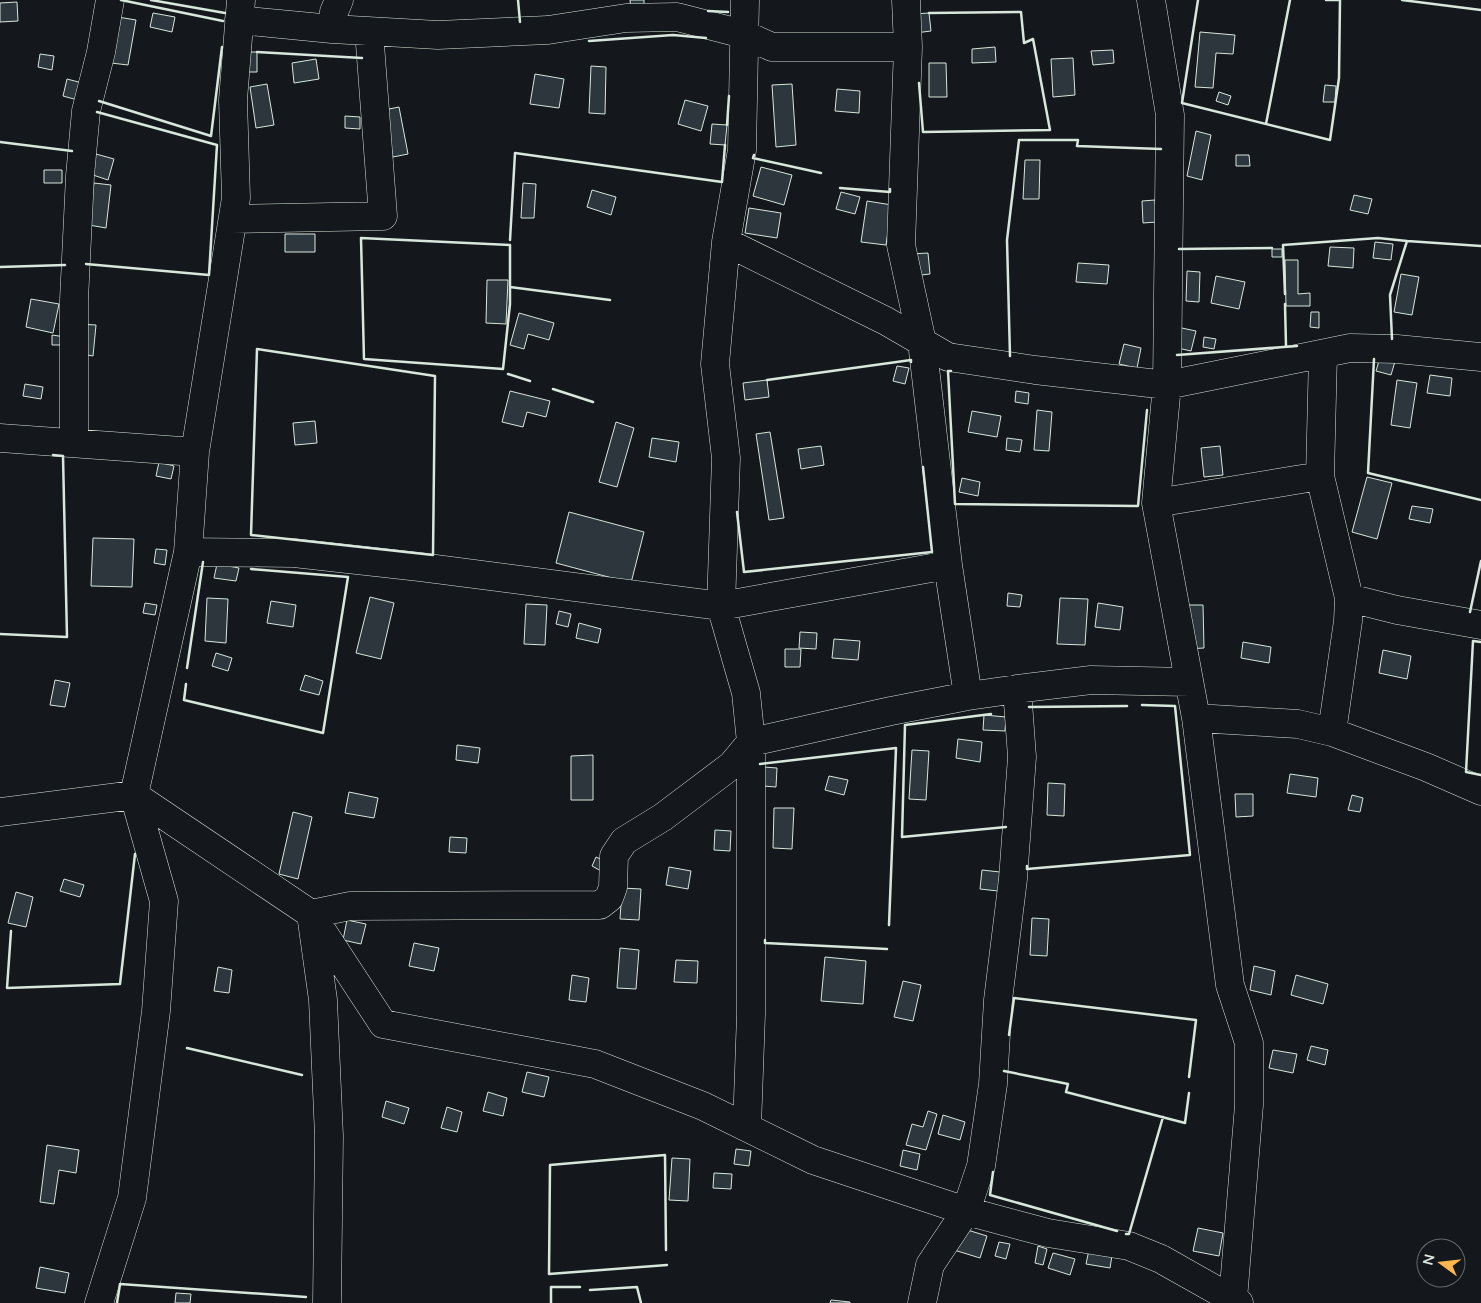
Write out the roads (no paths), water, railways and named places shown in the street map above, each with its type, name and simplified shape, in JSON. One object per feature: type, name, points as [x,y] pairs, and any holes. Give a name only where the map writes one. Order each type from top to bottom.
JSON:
[{"type":"street","points":[[74,443],[74,300],[80,176],[86,111],[101,52],[110,0]]},
{"type":"street","points":[[332,29],[334,12],[339,0]]},
{"type":"street","points":[[745,0],[742,150],[726,242],[715,364],[726,458],[721,606],[746,693],[752,742],[751,1014],[746,1127]]},
{"type":"street","points":[[906,0],[908,46],[901,245],[922,342],[948,565],[968,696]]},
{"type":"street","points":[[0,812],[134,795],[311,914],[383,1024],[594,1064],[703,1106],[813,1160],[966,1210],[1048,1233],[1129,1246],[1161,1259],[1236,1301],[1249,1105],[1249,1043],[1230,985],[1196,718],[1156,502],[1167,385],[1170,115],[1151,0]]},
{"type":"street","points":[[99,1303],[132,1198],[156,1011],[164,901],[134,795],[188,552],[195,452],[236,198],[233,100],[240,10],[332,29],[438,35],[548,30],[626,18],[677,17],[743,34],[772,47],[908,46]]},
{"type":"street","points":[[233,219],[383,216],[369,31]]},
{"type":"street","points":[[726,242],[886,321],[948,358],[1167,385],[1350,348],[1397,349],[1481,357]]},
{"type":"street","points":[[1323,354],[1320,476],[1349,598],[1348,621],[1332,732]]},
{"type":"street","points":[[0,438],[195,452]]},
{"type":"street","points":[[1156,502],[1320,476]]},
{"type":"street","points":[[188,552],[294,553],[420,567],[721,606],[948,565]]},
{"type":"street","points":[[1349,598],[1398,610],[1481,625]]},
{"type":"street","points":[[311,914],[350,906],[600,905],[608,898],[613,887],[614,856],[624,840],[663,817],[732,765],[752,742],[891,711],[968,696],[1017,689],[1091,680],[1189,682]]},
{"type":"street","points":[[922,1303],[930,1265],[966,1210],[981,1166],[993,1084],[998,1000],[1013,879],[1022,757],[1017,689]]},
{"type":"street","points":[[1196,718],[1298,724],[1332,732],[1426,767],[1481,791]]},
{"type":"street","points":[[311,914],[323,1000],[329,1136],[327,1303]]}]
